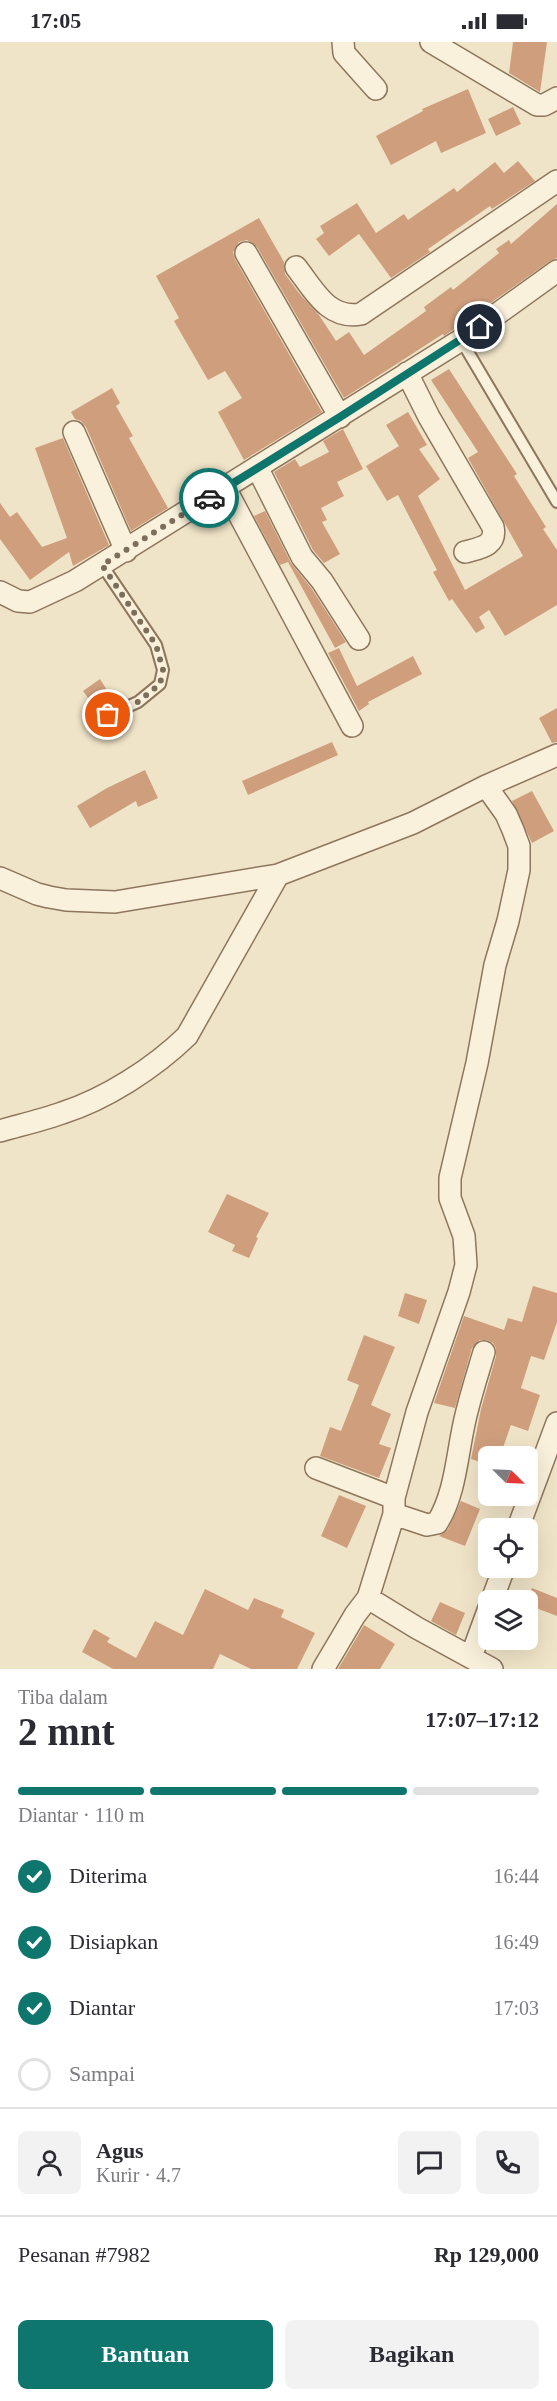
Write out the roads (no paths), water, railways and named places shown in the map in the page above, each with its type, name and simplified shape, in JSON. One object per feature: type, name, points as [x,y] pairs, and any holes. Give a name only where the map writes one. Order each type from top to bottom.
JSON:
[{"type":"street","points":[[343,42],[344,53],[376,89]]},
{"type":"street","points":[[431,42],[537,105],[544,105],[557,98]]},
{"type":"street","points":[[296,267],[327,308],[338,314],[352,316],[361,314],[557,181]]},
{"type":"street","points":[[246,253],[340,417]]},
{"type":"street","points":[[0,592],[18,601],[30,602],[49,595],[102,565],[461,340],[557,271]]},
{"type":"street","points":[[407,373],[429,417],[493,527],[494,539],[490,544],[465,552]]},
{"type":"street","points":[[74,432],[126,551]]},
{"type":"street","points":[[257,468],[302,557],[322,581],[358,639]]},
{"type":"street","points":[[225,488],[352,726]]},
{"type":"street","points":[[0,878],[49,897],[116,902],[278,875],[412,823],[486,786],[557,755]]},
{"type":"street","points":[[323,1669],[355,1615],[368,1598],[417,1412],[459,1292],[466,1264],[464,1236],[450,1198],[450,1178],[477,1063],[495,965],[508,921],[519,870],[519,846],[513,830],[506,814],[486,786]]},
{"type":"street","points":[[0,1131],[64,1113],[102,1096],[165,1057],[187,1036],[278,875]]},
{"type":"street","points":[[316,1468],[394,1506],[427,1525],[436,1523],[442,1515],[449,1493],[464,1421],[484,1352]]},
{"type":"street","points":[[522,1518],[557,1423]]},
{"type":"street","points":[[368,1598],[492,1669]]},
{"type":"street","points":[[471,1657],[478,1638]]},
{"type":"lane","points":[[461,340],[557,502]]},
{"type":"lane","points":[[102,565],[156,645],[163,670],[160,684],[138,702],[108,715]]}]
